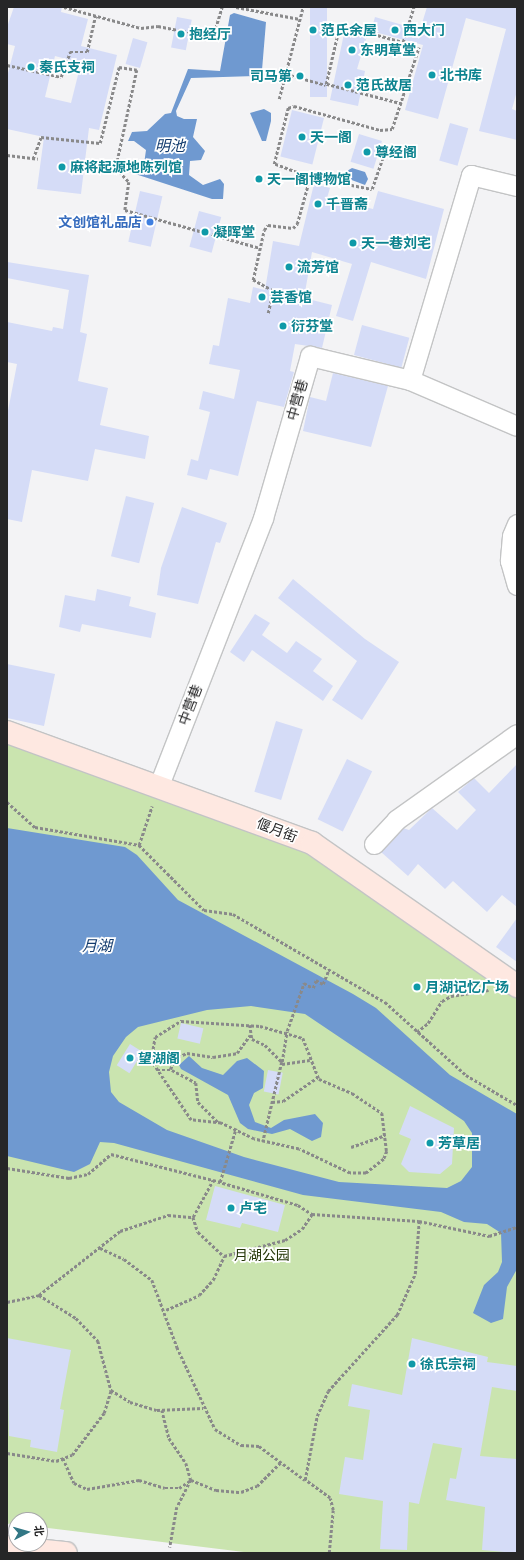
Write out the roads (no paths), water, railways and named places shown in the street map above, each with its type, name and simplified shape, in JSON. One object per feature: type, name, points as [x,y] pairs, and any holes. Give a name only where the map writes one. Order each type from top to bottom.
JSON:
[{"type":"street","points":[[517,186],[471,175],[410,380],[517,426]]},
{"type":"street","name":"中营巷","points":[[156,794],[263,518],[310,356],[410,380]]},
{"type":"street","points":[[517,524],[512,536],[510,561],[517,585]]},
{"type":"street","name":"偃月街","points":[[7,732],[156,794],[312,843],[517,986]]},
{"type":"street","points":[[374,844],[396,820],[515,739]]},
{"type":"street","points":[[7,1547],[66,1553]]},
{"type":"water","name":"明池","points":[[234,13],[266,22],[262,70],[255,76],[191,78],[176,111],[177,116],[184,119],[197,119],[193,137],[205,151],[201,160],[190,161],[189,175],[203,185],[220,179],[224,184],[223,199],[212,199],[120,169],[130,163],[144,164],[146,150],[134,141],[128,141],[132,132],[147,131],[165,114],[171,113],[188,69],[220,71],[230,15]]},
{"type":"water","points":[[264,109],[271,113],[271,121],[266,141],[262,141],[250,113]]},
{"type":"water","points":[[352,168],[365,172],[368,179],[365,185],[349,179],[347,171]]},
{"type":"water","name":"月湖","points":[[7,828],[125,847],[137,855],[178,900],[353,994],[376,1008],[450,1075],[517,1114],[517,1269],[507,1287],[503,1319],[491,1323],[473,1313],[484,1285],[498,1272],[502,1262],[501,1233],[487,1224],[464,1222],[441,1212],[303,1195],[114,1143],[100,1142],[90,1164],[74,1172],[7,1156]],"holes":[[[251,1006],[305,1014],[464,1121],[472,1133],[472,1167],[461,1181],[447,1188],[339,1182],[244,1157],[167,1130],[119,1102],[111,1092],[109,1072],[113,1056],[126,1037],[138,1027],[207,1010]]]},
{"type":"water","points":[[189,1056],[202,1068],[223,1075],[237,1061],[247,1058],[264,1071],[263,1088],[254,1093],[249,1105],[255,1122],[271,1128],[284,1120],[315,1114],[323,1123],[321,1137],[312,1141],[290,1129],[272,1134],[248,1129],[240,1123],[228,1095],[181,1069],[179,1065]]},
{"type":"place","name":"范氏余屋","points":[[313,30]]},
{"type":"place","name":"西大门","points":[[395,30]]},
{"type":"place","name":"抱经厅","points":[[181,34]]},
{"type":"place","name":"东明草堂","points":[[352,50]]},
{"type":"place","name":"秦氏支祠","points":[[31,67]]},
{"type":"place","name":"北书库","points":[[432,75]]},
{"type":"place","name":"司马第","points":[[300,76]]},
{"type":"place","name":"范氏故居","points":[[348,85]]},
{"type":"place","name":"天一阁","points":[[302,137]]},
{"type":"place","name":"尊经阁","points":[[367,152]]},
{"type":"place","name":"麻将起源地陈列馆","points":[[62,167]]},
{"type":"place","name":"天一阁博物馆","points":[[259,179]]},
{"type":"place","name":"千晋斋","points":[[318,204]]},
{"type":"place","name":"文创馆礼品店","points":[[150,222]]},
{"type":"place","name":"凝晖堂","points":[[205,232]]},
{"type":"place","name":"天一巷刘宅","points":[[353,243]]},
{"type":"place","name":"流芳馆","points":[[289,267]]},
{"type":"place","name":"芸香馆","points":[[262,297]]},
{"type":"place","name":"衍芬堂","points":[[283,326]]},
{"type":"place","name":"月湖记忆广场","points":[[417,987]]},
{"type":"place","name":"望湖阁","points":[[130,1058]]},
{"type":"place","name":"芳草居","points":[[430,1143]]},
{"type":"place","name":"卢宅","points":[[231,1208]]},
{"type":"place","name":"徐氏宗祠","points":[[412,1364]]},
{"type":"park label","name":"月湖公园","points":[[262,1255]]}]
